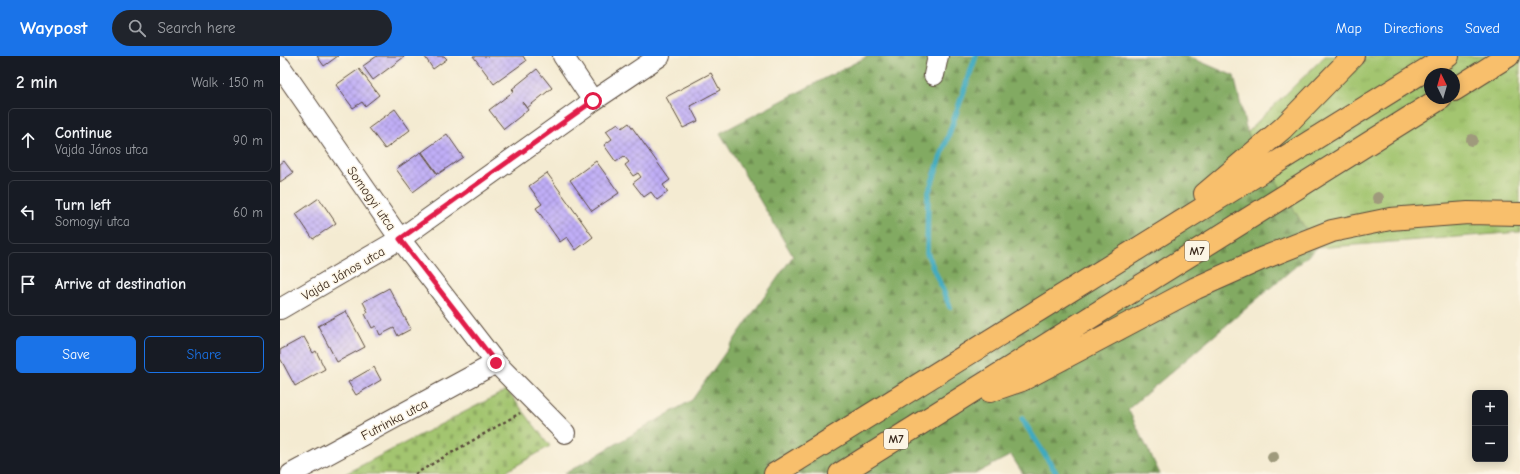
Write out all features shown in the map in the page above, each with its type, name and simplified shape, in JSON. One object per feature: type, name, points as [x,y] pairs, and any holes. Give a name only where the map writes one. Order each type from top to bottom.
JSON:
[{"type":"highway","points":[[1146,244],[1283,128],[1353,56]]},
{"type":"highway","name":"M7","points":[[775,474],[1448,56]]},
{"type":"highway","points":[[1460,86],[1508,56]]},
{"type":"highway","name":"M7","points":[[840,474],[1431,104]]},
{"type":"highway","points":[[953,404],[1022,380],[1196,288],[1261,259],[1332,231],[1390,219],[1468,213],[1520,214]]},
{"type":"street","points":[[563,56],[593,101]]},
{"type":"street","name":"Vajda János utca","points":[[280,309],[400,239],[593,101],[660,56]]},
{"type":"street","name":"Somogyi utca","points":[[280,66],[400,239],[496,363],[565,434]]},
{"type":"street","name":"Futrinka utca","points":[[291,474],[496,363]]},
{"type":"path","points":[[415,474],[536,404]]},
{"type":"green space","points":[[868,56],[1187,56],[1234,76],[1247,132],[1317,248],[1128,409],[1160,474],[1023,474],[1011,455],[975,474],[564,474],[692,400],[793,256],[720,133]]},
{"type":"green space","points":[[1325,56],[1520,56],[1520,232],[1317,248],[1247,132]]},
{"type":"green space","points":[[507,390],[550,446],[502,474],[345,474]]},
{"type":"building","points":[[317,56],[338,56],[324,66]]},
{"type":"building","points":[[377,56],[404,57],[373,80],[363,66]]},
{"type":"building","points":[[444,56],[447,59],[433,69],[425,57]]},
{"type":"building","points":[[473,56],[523,56],[526,61],[494,84]]},
{"type":"building","points":[[359,69],[379,95],[365,106],[362,102],[353,108],[336,85]]},
{"type":"building","points":[[537,69],[552,88],[527,108],[522,102],[528,110],[504,129],[489,110],[514,91],[512,89]]},
{"type":"building","points":[[711,73],[720,90],[690,106],[698,121],[683,128],[666,97]]},
{"type":"building","points":[[395,109],[410,130],[385,149],[369,128]]},
{"type":"building","points":[[618,123],[622,128],[629,123],[670,180],[663,185],[668,192],[657,200],[651,192],[644,197],[633,183],[641,177],[638,173],[633,176],[625,165],[629,162],[624,156],[616,162],[604,145],[612,139],[606,131]]},
{"type":"building","points":[[447,134],[463,157],[438,174],[422,152]]},
{"type":"building","points":[[421,152],[437,174],[413,192],[396,169]]},
{"type":"building","points":[[284,161],[293,173],[280,182],[280,164]]},
{"type":"building","points":[[596,161],[619,193],[592,211],[570,180]]},
{"type":"building","points":[[547,173],[593,237],[576,250],[567,237],[560,242],[536,208],[542,204],[529,186]]},
{"type":"building","points":[[319,198],[336,223],[313,239],[296,214]]},
{"type":"building","points":[[389,288],[411,329],[398,336],[394,328],[380,335],[376,326],[372,328],[365,314],[368,312],[363,302]]},
{"type":"building","points":[[346,311],[365,347],[337,362],[318,326]]},
{"type":"building","points":[[304,337],[313,353],[316,351],[325,369],[295,386],[280,358],[280,350]]},
{"type":"building","points":[[374,367],[381,380],[356,395],[348,382]]},
{"type":"waterway","points":[[950,307],[927,253],[928,194],[976,56]]},
{"type":"waterway","points":[[1022,419],[1057,474]]},
{"type":"route","points":[[496,363],[400,239],[593,101]]}]
